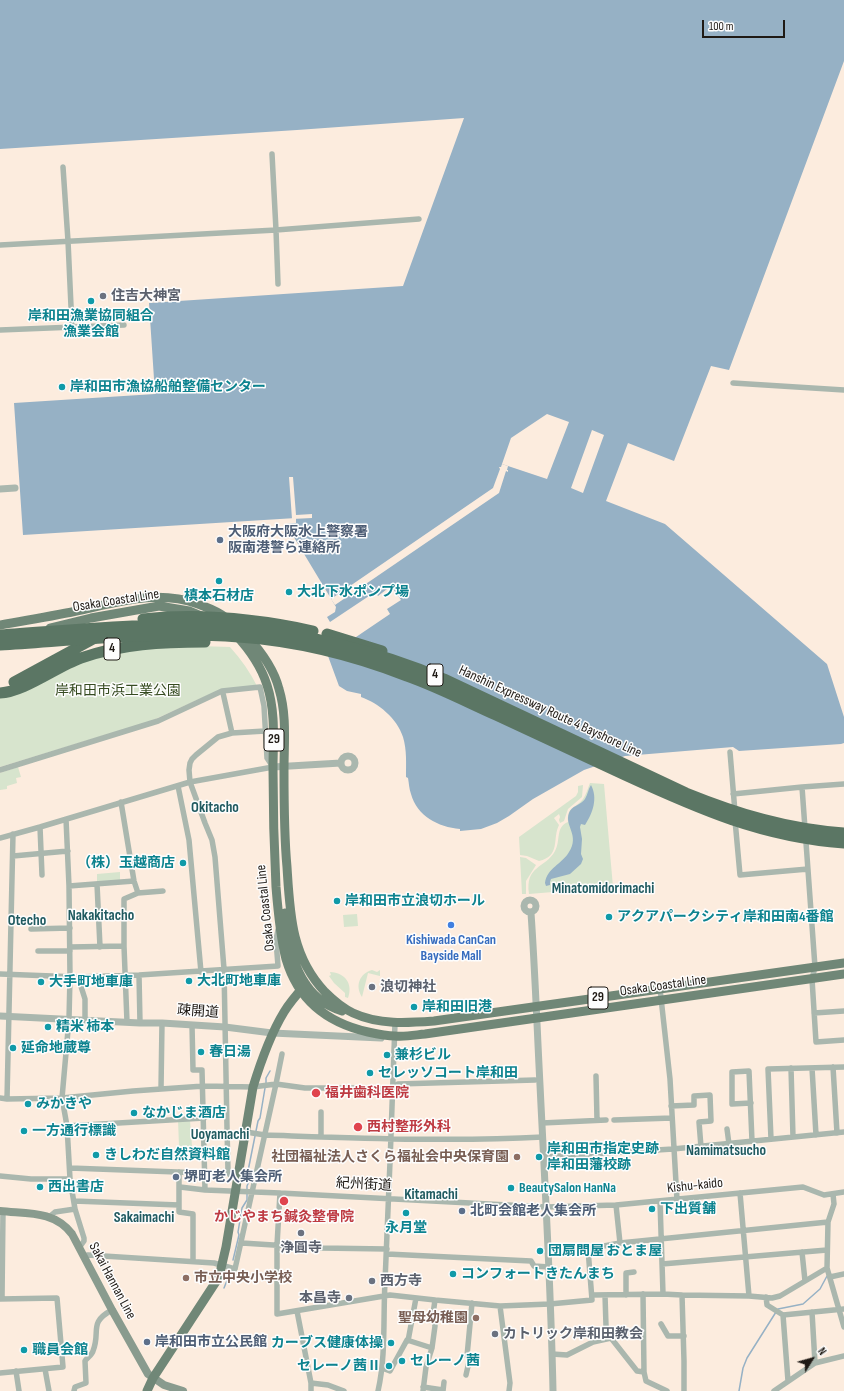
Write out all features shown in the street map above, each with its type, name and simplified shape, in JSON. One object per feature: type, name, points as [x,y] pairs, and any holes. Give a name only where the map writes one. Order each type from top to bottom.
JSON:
[{"type":"highway","name":"4","points":[[0,686],[17,681],[107,631],[123,624],[143,619],[169,617],[219,618],[296,627],[362,644],[421,670]]},
{"type":"highway","name":"Hanshin Expressway Route 4 Bayshore Line","points":[[0,635],[148,626],[204,626],[266,630],[327,641],[383,656],[421,670],[475,693],[714,804],[747,816],[784,825],[844,833]]},
{"type":"highway","name":"Hanshin Expressway Route 4 Bayshore Line","points":[[0,645],[114,637],[204,635],[267,640],[327,651],[380,666],[438,688],[708,812],[756,828],[780,834],[844,843]]},
{"type":"highway","name":"4","points":[[0,693],[16,690],[82,658],[124,647],[152,643],[264,644],[327,651]]},
{"type":"main road","name":"Osaka Coastal Line","points":[[0,625],[136,598],[174,597],[187,600],[222,615],[247,635],[262,654],[275,677],[283,706],[284,818],[289,901],[296,941],[305,966],[312,977],[335,1002],[353,1013],[375,1020],[395,1023],[434,1021],[844,963]]},
{"type":"main road","name":"Osaka Coastal Line","points":[[0,641],[91,618],[159,606],[188,611],[226,626],[241,640],[263,674],[273,710],[275,860],[279,921],[287,961],[292,974],[303,987],[311,1003],[320,1012],[355,1029],[395,1036],[461,1030],[844,974]]},
{"type":"main road","points":[[289,901],[285,907],[288,941],[303,987],[330,1006],[353,1013]]},
{"type":"main road","points":[[147,1391],[153,1378],[219,1277],[245,1192],[237,1177],[256,1134],[253,1087],[272,1033],[284,1011],[303,987]]},
{"type":"main road","name":"Sakai Hannan Line","points":[[2,1212],[36,1214],[49,1217],[62,1223],[68,1228],[143,1367],[148,1374],[164,1385],[183,1391]]},
{"type":"street","points":[[272,154],[278,284]]},
{"type":"street","points":[[63,167],[72,328]]},
{"type":"street","points":[[0,245],[276,230],[419,219]]},
{"type":"street","points":[[0,330],[124,325]]},
{"type":"street","points":[[732,383],[844,390]]},
{"type":"street","points":[[0,489],[15,488]]},
{"type":"street","points":[[0,770],[158,721],[222,691],[260,687],[264,706],[267,758],[273,767]]},
{"type":"street","points":[[223,693],[232,733]]},
{"type":"street","points":[[237,1177],[230,1175],[228,1171],[224,969],[215,857],[212,840],[190,782],[189,770],[192,759],[218,737],[232,733],[265,731]]},
{"type":"street","points":[[730,752],[740,875],[808,869]]},
{"type":"street","points":[[0,838],[190,782],[273,767],[341,763]]},
{"type":"street","points":[[733,794],[844,784]]},
{"type":"street","points":[[178,786],[189,840],[202,972]]},
{"type":"street","points":[[802,787],[815,967],[812,979],[816,1042],[844,1040]]},
{"type":"street","points":[[121,802],[134,881],[138,893]]},
{"type":"street","points":[[66,819],[69,886],[70,977],[69,1019],[62,1098],[67,1126],[70,1179],[75,1209],[84,1238],[80,1248]]},
{"type":"street","points":[[40,827],[42,874]]},
{"type":"street","points":[[7,1099],[13,834]]},
{"type":"street","points":[[13,856],[68,851]]},
{"type":"street","points":[[69,886],[134,881]]},
{"type":"street","points":[[97,884],[100,947]]},
{"type":"street","points":[[127,1022],[124,899],[138,893],[163,891]]},
{"type":"street","points":[[531,913],[544,1157],[553,1391]]},
{"type":"street","points":[[0,974],[78,977],[202,972],[224,969],[278,966],[276,940],[279,921]]},
{"type":"street","points":[[31,929],[70,928]]},
{"type":"street","points":[[38,951],[124,946]]},
{"type":"street","points":[[139,975],[140,1023]]},
{"type":"street","points":[[78,977],[85,999],[85,1020]]},
{"type":"street","points":[[660,989],[670,1079],[677,1200]]},
{"type":"street","points":[[814,1013],[844,1011]]},
{"type":"street","name":"疎開道","points":[[0,1016],[162,1023],[225,1027],[272,1033],[384,1038],[395,1036]]},
{"type":"street","points":[[161,1089],[162,1023]]},
{"type":"street","points":[[378,1391],[382,1368],[395,1023]]},
{"type":"street","points":[[192,1025],[193,1070],[202,1070],[204,1086],[205,1190]]},
{"type":"street","points":[[84,1256],[88,1255],[192,1262],[222,1265],[235,1269],[242,1242],[245,1192],[256,1134],[276,1084],[282,1054]]},
{"type":"street","points":[[833,1067],[837,1134]]},
{"type":"street","points":[[771,1139],[768,1069],[844,1067]]},
{"type":"street","points":[[791,1068],[793,1137]]},
{"type":"street","points":[[812,1068],[816,1134]]},
{"type":"street","points":[[751,1103],[732,1104],[732,1072],[749,1071],[751,1103],[752,1141]]},
{"type":"street","points":[[596,1076],[597,1120]]},
{"type":"street","points":[[398,1084],[535,1080]]},
{"type":"street","points":[[0,1098],[62,1098],[204,1086],[253,1087],[276,1084],[304,1088],[374,1088],[393,1090]]},
{"type":"street","points":[[671,1106],[694,1105],[694,1096],[710,1095],[712,1121],[699,1122],[701,1147]]},
{"type":"street","points":[[321,1112],[321,1137]]},
{"type":"street","points":[[67,1126],[204,1118]]},
{"type":"street","points":[[614,1120],[672,1118]]},
{"type":"street","points":[[542,1123],[606,1120]]},
{"type":"street","points":[[727,1129],[728,1144]]},
{"type":"street","points":[[544,1157],[701,1147],[816,1134],[837,1134],[844,1132]]},
{"type":"street","points":[[256,1134],[391,1140],[496,1140],[542,1137]]},
{"type":"street","points":[[70,1168],[204,1173]]},
{"type":"street","points":[[179,1172],[179,1212],[193,1214],[192,1262]]},
{"type":"street","points":[[0,1176],[31,1179],[70,1179]]},
{"type":"street","name":"紀州街道","points":[[180,1187],[205,1190],[280,1192],[546,1207]]},
{"type":"street","name":"Kishu-kaido","points":[[546,1207],[616,1205],[803,1187],[824,1195],[844,1192]]},
{"type":"street","points":[[280,1192],[277,1246],[277,1314],[384,1295],[500,1306],[550,1304],[592,1300],[588,1249],[661,1238],[828,1222]]},
{"type":"street","points":[[740,1193],[749,1296]]},
{"type":"street","points":[[833,1194],[834,1204],[828,1222],[827,1268],[842,1309],[844,1327]]},
{"type":"street","points":[[74,1201],[179,1204]]},
{"type":"street","points":[[660,1201],[663,1294]]},
{"type":"street","points":[[616,1205],[620,1243]]},
{"type":"street","points":[[49,1217],[55,1212],[75,1209]]},
{"type":"street","points":[[0,1372],[63,1367],[57,1298],[1,1299],[2,1212]]},
{"type":"street","points":[[242,1242],[277,1246],[531,1261],[534,1266],[549,1266]]},
{"type":"street","points":[[662,1264],[827,1250]]},
{"type":"street","points":[[802,1252],[805,1281]]},
{"type":"street","points":[[592,1295],[663,1294],[682,1296],[749,1296],[772,1298],[780,1296],[827,1268]]},
{"type":"street","points":[[626,1295],[626,1273],[634,1272]]},
{"type":"street","points":[[830,1277],[843,1273]]},
{"type":"street","points":[[643,1294],[644,1372],[646,1381],[667,1391]]},
{"type":"street","points":[[604,1295],[606,1326],[611,1338],[637,1371],[644,1372]]},
{"type":"street","points":[[682,1296],[684,1391]]},
{"type":"street","points":[[766,1297],[766,1305],[783,1315],[842,1309]]},
{"type":"street","points":[[382,1368],[390,1371],[408,1341],[416,1298]]},
{"type":"street","points":[[435,1300],[432,1348],[426,1367],[423,1389],[443,1390],[444,1382]]},
{"type":"street","points":[[466,1375],[472,1303]]},
{"type":"street","points":[[500,1306],[510,1383],[509,1391]]},
{"type":"street","points":[[74,1391],[75,1387],[86,1383],[85,1361],[93,1351],[98,1321],[104,1314],[112,1310]]},
{"type":"street","points":[[297,1311],[311,1383],[311,1391]]},
{"type":"street","points":[[812,1312],[815,1363]]},
{"type":"street","points":[[783,1315],[788,1381]]},
{"type":"street","points":[[661,1324],[668,1336],[684,1336]]},
{"type":"street","points":[[552,1354],[567,1355],[593,1342],[611,1338]]},
{"type":"street","points":[[408,1341],[432,1348]]},
{"type":"street","points":[[774,1391],[815,1363],[844,1356]]},
{"type":"street","points":[[45,1369],[49,1391]]},
{"type":"street","points":[[16,1371],[19,1391]]},
{"type":"street","points":[[311,1383],[328,1385],[344,1391]]},
{"type":"green space","name":"岸和田市浜工業公園","points":[[199,646],[230,647],[245,666],[257,686],[222,690],[151,721],[0,767],[0,697],[78,663],[134,649]]},
{"type":"green space","points":[[18,767],[21,777],[16,778],[17,783],[7,786],[7,789],[0,790],[0,773]]},
{"type":"green space","points":[[590,783],[604,784],[613,887],[529,894],[530,878],[533,872],[551,857],[555,851],[561,827],[568,822],[570,810],[584,797]]},
{"type":"green space","points":[[583,785],[582,797],[568,809],[564,821],[560,823],[559,814],[554,818],[559,825],[555,846],[550,855],[546,859],[539,861],[520,855],[519,837],[576,796],[578,786]]},
{"type":"green space","points":[[520,857],[526,858],[536,865],[526,881],[526,894],[522,894]]},
{"type":"green space","points":[[120,872],[120,880],[97,882],[97,874]]},
{"type":"green space","points":[[357,914],[358,926],[344,927],[343,915]]},
{"type":"green space","points":[[372,970],[377,972],[380,970],[380,976],[368,973],[362,997],[359,989],[361,977]]},
{"type":"green space","points":[[330,972],[336,973],[347,980],[350,988],[348,998],[345,997],[345,993],[329,976],[331,975]]},
{"type":"green space","points":[[178,1120],[190,1120],[192,1146],[179,1146]]},
{"type":"water","points":[[0,0],[844,0],[844,61],[729,370],[711,366],[674,461],[628,443],[606,501],[665,524],[827,664],[844,717],[844,743],[739,751],[733,747],[625,756],[584,770],[533,799],[497,823],[481,829],[460,831],[460,829],[436,823],[423,814],[418,808],[410,792],[408,778],[406,777],[405,747],[400,730],[392,718],[380,707],[361,697],[361,694],[347,691],[339,686],[328,656],[390,614],[387,609],[401,600],[391,586],[378,596],[375,592],[330,622],[327,617],[335,612],[336,607],[286,524],[296,523],[296,518],[23,535],[14,403],[155,394],[149,303],[403,286],[464,118],[0,149]],"holes":[[[547,414],[569,422],[547,479],[502,464],[511,438]],[[592,430],[604,435],[583,493],[571,488]]]},
{"type":"water","points":[[591,785],[594,795],[594,805],[585,825],[581,824],[580,827],[582,839],[581,854],[583,859],[581,864],[570,874],[551,879],[550,885],[546,886],[546,878],[566,856],[572,846],[573,836],[568,822],[569,813],[585,799]]},
{"type":"pier","points":[[502,464],[508,466],[508,472],[506,471],[499,493],[335,605],[331,599],[493,488],[500,469],[499,467],[501,467]]},
{"type":"pier","points":[[289,477],[293,477],[296,515],[312,514],[312,518],[292,519]]},
{"type":"waterway","points":[[266,1084],[266,1078],[270,1071]]},
{"type":"waterway","points":[[233,1260],[239,1235],[238,1232],[242,1208],[247,1200],[247,1186],[251,1177],[248,1171],[265,1088]]},
{"type":"waterway","points":[[224,1288],[230,1273]]},
{"type":"waterway","points":[[778,1309],[803,1304],[820,1289],[827,1276]]},
{"type":"waterway","points":[[739,1391],[743,1368],[747,1358],[776,1312]]},
{"type":"place","name":"住吉大神宮","points":[[103,296]]},
{"type":"place","name":"岸和田漁業協同組合 漁業会館","points":[[91,301]]},
{"type":"place","name":"岸和田市漁協船舶整備センター","points":[[62,387]]},
{"type":"place","name":"大阪府大阪水上警察署 阪南港警ら連絡所","points":[[220,540]]},
{"type":"place","name":"槙本石材店","points":[[219,581]]},
{"type":"place","name":"大北下水ポンプ場","points":[[289,592]]},
{"type":"place","name":"（株）玉越商店","points":[[183,863]]},
{"type":"place","name":"岸和田市立浪切ホール","points":[[337,901]]},
{"type":"place","name":"アクアパークシティ岸和田南4番館","points":[[609,917]]},
{"type":"place","name":"Kishiwada CanCan Bayside Mall","points":[[451,925]]},
{"type":"place","name":"大北町地車庫","points":[[189,981]]},
{"type":"place","name":"大手町地車庫","points":[[41,982]]},
{"type":"place","name":"浪切神社","points":[[372,987]]},
{"type":"place","name":"岸和田旧港","points":[[414,1007]]},
{"type":"place","name":"精米 柿本","points":[[48,1027]]},
{"type":"place","name":"延命地蔵尊","points":[[13,1048]]},
{"type":"place","name":"春日湯","points":[[201,1052]]},
{"type":"place","name":"兼杉ビル","points":[[387,1055]]},
{"type":"place","name":"セレッソコート岸和田","points":[[370,1073]]},
{"type":"place","name":"福井歯科医院","points":[[316,1093]]},
{"type":"place","name":"みかきや","points":[[28,1104]]},
{"type":"place","name":"なかじま酒店","points":[[134,1113]]},
{"type":"place","name":"西村整形外科","points":[[358,1127]]},
{"type":"place","name":"一方通行標識","points":[[24,1131]]},
{"type":"place","name":"きしわだ自然資料館","points":[[96,1155]]},
{"type":"place","name":"社団福祉法人さくら福祉会中央保育園","points":[[517,1157]]},
{"type":"place","name":"岸和田市指定史跡 岸和田藩校跡","points":[[539,1157]]},
{"type":"place","name":"堺町老人集会所","points":[[176,1177]]},
{"type":"place","name":"西出書店","points":[[40,1187]]},
{"type":"place","name":"BeautySalon HanNa","points":[[511,1188]]},
{"type":"place","name":"かじやまち鍼灸整骨院","points":[[284,1201]]},
{"type":"place","name":"下出質舗","points":[[652,1209]]},
{"type":"place","name":"北町会館老人集会所","points":[[462,1211]]},
{"type":"place","name":"永月堂","points":[[406,1213]]},
{"type":"place","name":"浄圓寺","points":[[301,1233]]},
{"type":"place","name":"団扇問屋 おとま屋","points":[[540,1251]]},
{"type":"place","name":"コンフォートきたんまち","points":[[453,1274]]},
{"type":"place","name":"市立中央小学校","points":[[186,1278]]},
{"type":"place","name":"西方寺","points":[[372,1281]]},
{"type":"place","name":"本昌寺","points":[[349,1298]]},
{"type":"place","name":"聖母幼稚園","points":[[476,1318]]},
{"type":"place","name":"カトリック岸和田教会","points":[[495,1334]]},
{"type":"place","name":"岸和田市立公民館","points":[[147,1342]]},
{"type":"place","name":"カーブス健康体操","points":[[391,1343]]},
{"type":"place","name":"職員会館","points":[[24,1350]]},
{"type":"place","name":"セレーノ茜","points":[[402,1361]]},
{"type":"place","name":"セレーノ茜Ⅱ","points":[[389,1366]]},
{"type":"district","name":"Okitacho","points":[[215,808]]},
{"type":"district","name":"Minatomidorimachi","points":[[603,889]]},
{"type":"district","name":"Nakakitacho","points":[[101,916]]},
{"type":"district","name":"Otecho","points":[[27,921]]},
{"type":"district","name":"Uoyamachi","points":[[220,1135]]},
{"type":"district","name":"Namimatsucho","points":[[726,1151]]},
{"type":"district","name":"Kitamachi","points":[[431,1195]]},
{"type":"district","name":"Sakaimachi","points":[[144,1218]]}]
